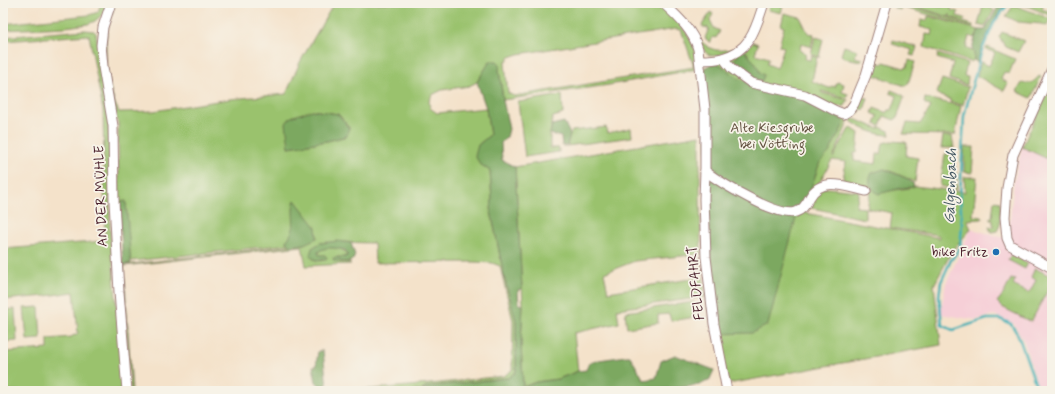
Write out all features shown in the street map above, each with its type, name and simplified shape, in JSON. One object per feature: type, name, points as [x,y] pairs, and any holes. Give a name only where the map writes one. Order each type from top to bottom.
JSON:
[{"type":"street","name":"AN DER MÜHLE","points":[[111,3],[103,27],[101,45],[103,67],[113,126],[119,292],[127,391]]},
{"type":"street","name":"FELDFAHRT","points":[[663,3],[696,41],[700,60],[705,109],[704,200],[706,257],[716,336],[727,391]]},
{"type":"street","points":[[700,60],[723,58],[736,52],[751,38],[764,3]]},
{"type":"street","points":[[723,58],[732,69],[751,83],[805,95],[844,114],[849,111],[854,104],[866,75],[887,3]]},
{"type":"street","points":[[1052,69],[1013,155],[1007,188],[1005,217],[1007,238],[1010,245],[1052,268]]},
{"type":"street","points":[[705,171],[724,185],[744,196],[791,213],[797,212],[803,208],[819,186],[831,184],[866,190]]},
{"type":"shaded area","points":[[1022,147],[1052,161],[1052,391],[1039,391],[1024,342],[1014,324],[994,315],[976,320],[940,314],[946,283],[971,229],[1008,239],[1014,181]]},
{"type":"green space","points":[[101,3],[108,3],[103,14],[95,21],[88,24],[66,27],[3,30],[3,24],[89,15],[98,12]]},
{"type":"green space","points":[[114,3],[116,3],[107,33],[106,52],[112,95],[119,112],[153,111],[230,99],[286,94],[300,62],[334,3],[658,3],[685,30],[696,51],[698,69],[609,85],[503,100],[499,70],[480,76],[477,82],[469,86],[442,90],[432,95],[429,101],[430,108],[437,113],[486,108],[490,135],[478,145],[480,164],[490,171],[492,200],[491,211],[504,276],[516,321],[516,372],[508,378],[425,387],[422,390],[424,391],[320,391],[320,386],[327,386],[329,390],[373,389],[504,376],[512,370],[513,321],[500,266],[492,263],[473,262],[375,263],[374,243],[334,242],[320,243],[313,259],[318,261],[326,260],[319,255],[318,252],[325,248],[338,248],[348,255],[345,257],[337,257],[339,262],[349,262],[351,264],[306,266],[302,246],[124,266],[132,391],[130,391],[123,265],[304,244],[302,210],[295,201],[296,240],[290,244],[123,262],[119,202],[118,123],[108,81],[105,48],[106,34]],"holes":[[[676,29],[681,30],[694,67],[514,96],[508,93],[505,63],[510,57],[519,54]],[[312,110],[338,114],[349,127],[347,136],[289,147]]]},
{"type":"green space","points":[[771,3],[783,6],[781,13],[768,10]]},
{"type":"green space","points":[[895,3],[900,3],[973,25],[973,27],[901,7],[900,10],[894,8]]},
{"type":"green space","points":[[905,3],[933,3],[934,5],[944,6],[945,3],[953,3],[951,10],[958,12],[957,16],[965,18],[964,21],[950,17],[950,14],[949,17]]},
{"type":"green space","points":[[1000,3],[1007,3],[994,20],[981,49],[977,63],[974,60],[974,52],[972,50],[975,38],[979,30],[985,30]]},
{"type":"green space","points":[[1019,3],[1044,3],[1042,9],[1052,11],[1052,16]]},
{"type":"green space","points":[[988,4],[991,9],[994,10],[985,27],[978,25],[983,6]]},
{"type":"green space","points":[[1014,5],[1051,19],[1047,26],[1018,22],[1006,16]]},
{"type":"green space","points":[[711,12],[713,14],[710,20],[714,28],[720,31],[716,38],[713,37],[710,43],[705,38],[709,28],[703,27],[702,25]]},
{"type":"green space","points":[[784,13],[800,17],[808,33],[814,34],[811,47],[801,44],[800,51],[806,53],[805,59],[810,60],[811,56],[817,57],[812,81],[829,88],[832,86],[835,87],[837,82],[844,84],[842,92],[848,94],[847,98],[821,91],[822,93],[848,100],[845,106],[836,107],[849,120],[833,158],[850,127],[859,133],[857,153],[854,153],[854,161],[876,164],[877,154],[881,154],[883,143],[891,141],[905,142],[907,143],[906,156],[918,158],[915,182],[884,169],[889,191],[911,188],[914,186],[965,192],[964,177],[977,177],[973,216],[982,217],[982,219],[967,220],[971,229],[952,251],[934,285],[941,345],[728,384],[718,334],[703,68],[743,52],[750,56],[745,50],[753,42],[758,44],[755,54],[769,58],[767,64],[777,68],[784,47],[779,46],[784,27],[781,26]],"holes":[[[832,160],[846,162],[842,184],[871,188],[867,208],[892,213],[890,228],[938,235],[940,238],[805,213],[807,207],[865,219],[865,208],[856,207],[859,191],[817,187]]]},
{"type":"green space","points":[[928,16],[979,30],[975,38],[969,36],[966,48],[974,52],[974,60],[971,62],[924,47],[926,34],[932,35],[933,30],[920,27],[921,20],[927,21]]},
{"type":"green space","points":[[85,30],[94,31],[96,33],[109,122],[110,228],[124,391],[3,391],[3,352],[48,349],[48,339],[71,337],[78,333],[74,292],[3,300],[3,249],[105,241],[103,111],[89,35],[3,41],[3,37]]},
{"type":"green space","points":[[1002,32],[1024,41],[1018,52],[1006,47],[999,37]]},
{"type":"green space","points":[[815,37],[823,39],[819,57],[811,54]]},
{"type":"green space","points":[[700,40],[712,49],[734,49],[723,54],[713,56],[709,55],[702,47]]},
{"type":"green space","points":[[893,40],[917,47],[914,56],[910,55],[912,50],[892,44]]},
{"type":"green space","points":[[844,46],[857,50],[855,57],[862,59],[861,61],[845,58],[841,55]]},
{"type":"green space","points":[[987,47],[1015,59],[1009,74],[1004,72],[1001,79],[1008,83],[1004,91],[977,76],[981,62],[989,66],[995,53],[986,49]]},
{"type":"green space","points":[[744,50],[756,64],[760,73],[764,75],[762,81],[746,76],[732,63]]},
{"type":"green space","points":[[938,54],[967,63],[964,76],[968,77],[967,85],[949,79],[953,63],[937,58]]},
{"type":"green space","points":[[909,60],[915,62],[908,84],[905,86],[871,74],[876,62],[882,64],[884,62],[904,68],[907,67]]},
{"type":"green space","points":[[490,61],[497,61],[500,64],[499,70],[503,100],[509,129],[507,137],[501,143],[502,160],[515,167],[522,289],[518,290],[519,304],[523,305],[521,343],[523,387],[536,382],[558,379],[578,371],[586,370],[589,363],[626,356],[630,356],[644,380],[656,378],[661,361],[675,355],[714,370],[709,381],[692,386],[646,391],[422,390],[425,387],[508,378],[516,372],[516,321],[504,276],[491,211],[492,200],[490,171],[480,164],[475,156],[478,145],[490,135],[486,108],[477,82]]},
{"type":"green space","name":"Alte Kiesgrube bei Vötting","points":[[718,63],[739,79],[805,99],[831,112],[845,122],[829,153],[820,162],[803,212],[796,218],[768,325],[752,333],[718,334],[710,264],[705,71],[711,64]]},
{"type":"green space","points":[[1039,76],[1041,77],[1031,98],[1017,91],[1022,83],[1027,84],[1032,82]]},
{"type":"green space","points":[[942,79],[968,87],[963,105],[950,102],[950,99],[940,96],[937,93]]},
{"type":"green space","points":[[1052,83],[1052,161],[1022,147]]},
{"type":"green space","points":[[891,90],[903,95],[904,98],[897,118],[894,120],[884,116],[880,126],[875,124],[878,116],[872,113],[874,108],[887,113],[889,110],[892,110],[897,96],[890,93]]},
{"type":"green space","points":[[562,95],[563,114],[553,117],[550,134],[550,148],[559,148],[559,152],[525,157],[518,102]]},
{"type":"green space","points":[[860,96],[868,98],[864,110],[861,109],[859,113],[856,113],[855,111]]},
{"type":"green space","points":[[925,98],[961,106],[955,135],[903,134],[907,123],[920,124],[931,107],[924,103]]},
{"type":"green space","points":[[312,110],[338,114],[349,127],[347,136],[289,147],[286,123],[291,117]]},
{"type":"green space","points":[[852,118],[879,129],[880,127],[889,131],[890,135],[875,133],[864,129],[851,121]]},
{"type":"green space","points":[[564,122],[570,134],[567,146],[562,146],[561,137],[550,134],[552,125]]},
{"type":"green space","points":[[606,127],[608,133],[631,128],[632,137],[567,146],[572,131]]},
{"type":"green space","points":[[700,135],[701,254],[635,261],[604,273],[608,292],[703,277],[705,297],[617,309],[619,323],[574,333],[578,371],[558,379],[536,382],[523,387],[521,343],[523,305],[515,167]]},
{"type":"green space","points":[[943,136],[952,136],[954,148],[941,148]]},
{"type":"green space","points":[[964,147],[974,147],[972,173],[964,172]]},
{"type":"green space","points":[[945,154],[954,154],[957,189],[940,186]]},
{"type":"green space","points":[[884,169],[906,178],[913,183],[914,187],[902,188],[878,194],[871,187],[870,180],[872,173]]},
{"type":"green space","points":[[295,200],[316,227],[317,238],[304,244],[291,246],[286,241],[292,230],[293,205]]},
{"type":"green space","points":[[126,201],[131,263],[123,265],[119,202]]},
{"type":"green space","points":[[994,201],[1000,202],[1000,225],[997,231],[991,232],[989,227],[993,227],[993,220],[990,220],[990,218],[992,217]]},
{"type":"green space","points":[[338,241],[351,243],[355,255],[353,260],[349,262],[334,261],[333,258],[345,257],[348,255],[345,250],[334,248],[327,248],[318,252],[319,255],[325,255],[327,258],[326,259],[317,260],[310,255],[312,248],[320,243]]},
{"type":"green space","points":[[1011,255],[1028,263],[1025,269],[1008,260]]},
{"type":"green space","points":[[1035,268],[1052,277],[1052,282],[1031,322],[1002,307],[997,302],[1004,293],[1011,279],[1015,280],[1013,285],[1029,293],[1036,280],[1031,277]]},
{"type":"green space","points":[[694,302],[696,317],[671,321],[669,314],[658,315],[658,323],[627,328],[625,312]]},
{"type":"green space","points":[[39,307],[41,339],[27,340],[24,308]]},
{"type":"green space","points":[[15,309],[17,341],[3,342],[3,310]]},
{"type":"green space","points":[[318,351],[323,351],[327,386],[320,386],[316,382],[313,366],[316,366]]},
{"type":"waterway","name":"Galgenbach","points":[[1009,3],[995,21],[982,50],[964,116],[960,197],[962,225],[960,248],[951,260],[941,282],[939,296],[942,325],[953,330],[987,319],[1000,319],[1011,324],[1018,335],[1038,391]]},
{"type":"place","name":"bike Fritz","points":[[996,252]]}]
